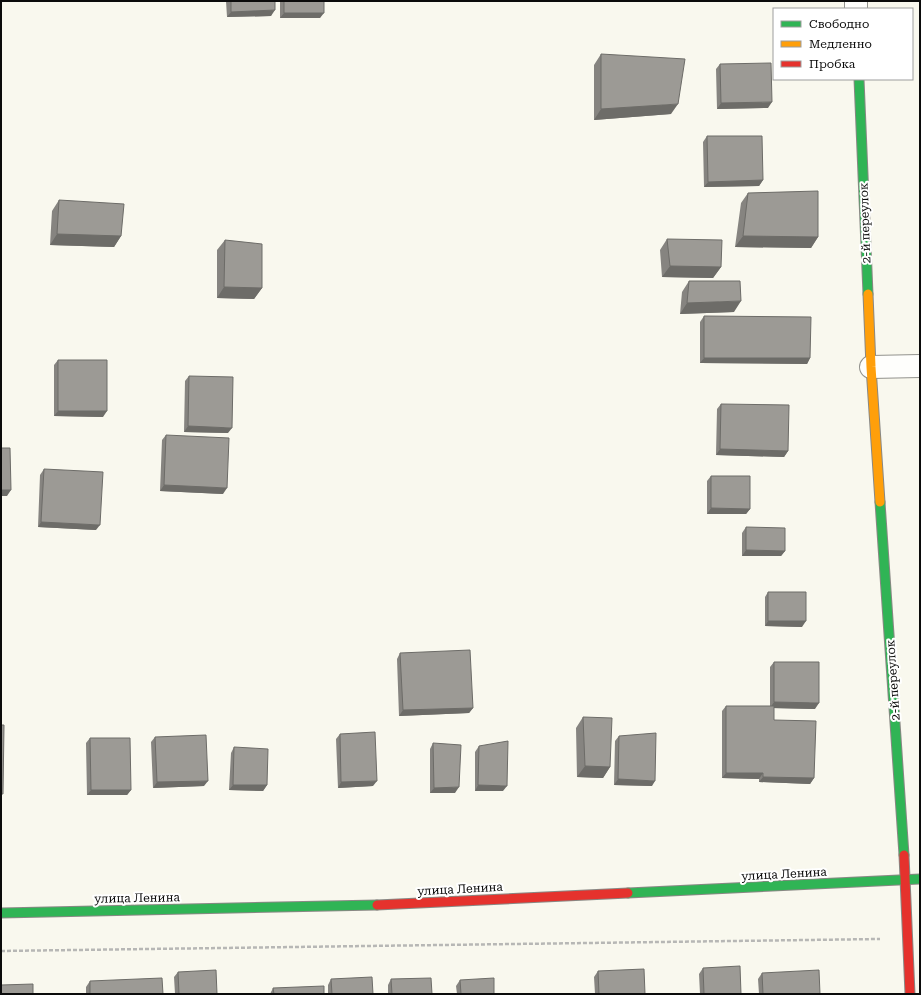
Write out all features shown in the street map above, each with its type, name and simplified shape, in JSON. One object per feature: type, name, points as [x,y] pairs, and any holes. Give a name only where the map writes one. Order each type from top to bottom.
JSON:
[{"type":"street","name":"2-й переулок","points":[[859,80],[871,367],[906,880],[910,994]]},
{"type":"street","points":[[871,367],[920,366]]},
{"type":"street","name":"улица Ленина","points":[[1,913],[384,905],[920,879]]},
{"type":"path","points":[[1,951],[908,939]]},
{"type":"building","points":[[231,1],[275,1],[275,10],[231,12]]},
{"type":"building","points":[[284,1],[324,1],[324,13],[284,13]]},
{"type":"building","points":[[601,54],[685,59],[678,104],[601,109]]},
{"type":"building","points":[[771,63],[772,102],[721,103],[720,64]]},
{"type":"building","points":[[707,136],[762,136],[763,180],[708,182]]},
{"type":"building","points":[[818,191],[818,237],[743,236],[748,193]]},
{"type":"building","points":[[59,200],[124,204],[121,236],[57,234]]},
{"type":"building","points":[[667,239],[722,240],[721,267],[670,266]]},
{"type":"building","points":[[225,240],[262,244],[262,288],[224,287]]},
{"type":"building","points":[[689,281],[740,281],[741,301],[687,303]]},
{"type":"building","points":[[704,316],[811,317],[810,358],[704,358]]},
{"type":"building","points":[[58,360],[107,360],[107,411],[58,411]]},
{"type":"building","points":[[189,376],[233,377],[232,428],[188,426]]},
{"type":"building","points":[[721,404],[789,405],[788,451],[720,449]]},
{"type":"building","points":[[166,435],[229,438],[227,488],[164,485]]},
{"type":"building","points":[[1,448],[10,448],[11,490],[1,490]]},
{"type":"building","points":[[44,469],[103,472],[100,525],[41,522]]},
{"type":"building","points":[[711,476],[750,476],[750,509],[711,508]]},
{"type":"building","points":[[746,527],[785,528],[785,551],[746,550]]},
{"type":"building","points":[[768,592],[806,592],[806,621],[768,621]]},
{"type":"building","points":[[470,650],[473,708],[403,710],[400,653]]},
{"type":"building","points":[[774,662],[819,662],[819,703],[774,702]]},
{"type":"building","points":[[726,706],[774,706],[774,720],[816,721],[814,778],[763,777],[763,773],[726,773]]},
{"type":"building","points":[[583,717],[612,718],[610,767],[585,766]]},
{"type":"building","points":[[1,725],[4,725],[3,794],[1,794]]},
{"type":"building","points":[[375,732],[377,781],[341,782],[340,734]]},
{"type":"building","points":[[656,733],[655,781],[618,779],[619,736]]},
{"type":"building","points":[[206,735],[208,781],[157,782],[155,737]]},
{"type":"building","points":[[90,738],[130,738],[131,790],[91,790]]},
{"type":"building","points":[[508,741],[507,786],[478,785],[479,746]]},
{"type":"building","points":[[433,743],[461,745],[459,787],[434,788]]},
{"type":"building","points":[[234,747],[268,749],[267,785],[233,785]]},
{"type":"building","points":[[740,966],[741,994],[704,994],[703,968]]},
{"type":"building","points":[[644,969],[645,994],[599,994],[598,971]]},
{"type":"building","points":[[216,970],[217,994],[179,994],[178,972]]},
{"type":"building","points":[[819,970],[820,994],[763,994],[762,973]]},
{"type":"building","points":[[372,977],[373,994],[332,994],[331,979]]},
{"type":"building","points":[[162,978],[163,994],[90,994],[90,981]]},
{"type":"building","points":[[431,978],[432,994],[392,994],[391,979]]},
{"type":"building","points":[[494,978],[494,994],[461,994],[460,980]]},
{"type":"building","points":[[33,984],[33,994],[1,994],[1,985]]},
{"type":"building","points":[[324,986],[324,994],[274,994],[273,988]]},
{"type":"traffic: fast","points":[[859,80],[868,294]]},
{"type":"traffic: fast","points":[[880,502],[904,855]]},
{"type":"traffic: fast","points":[[628,893],[920,879]]},
{"type":"traffic: fast","points":[[1,913],[377,905]]},
{"type":"traffic: slow","points":[[868,294],[871,367],[880,502]]},
{"type":"traffic: jam","points":[[904,855],[910,994]]},
{"type":"traffic: jam","points":[[377,905],[628,893]]}]
